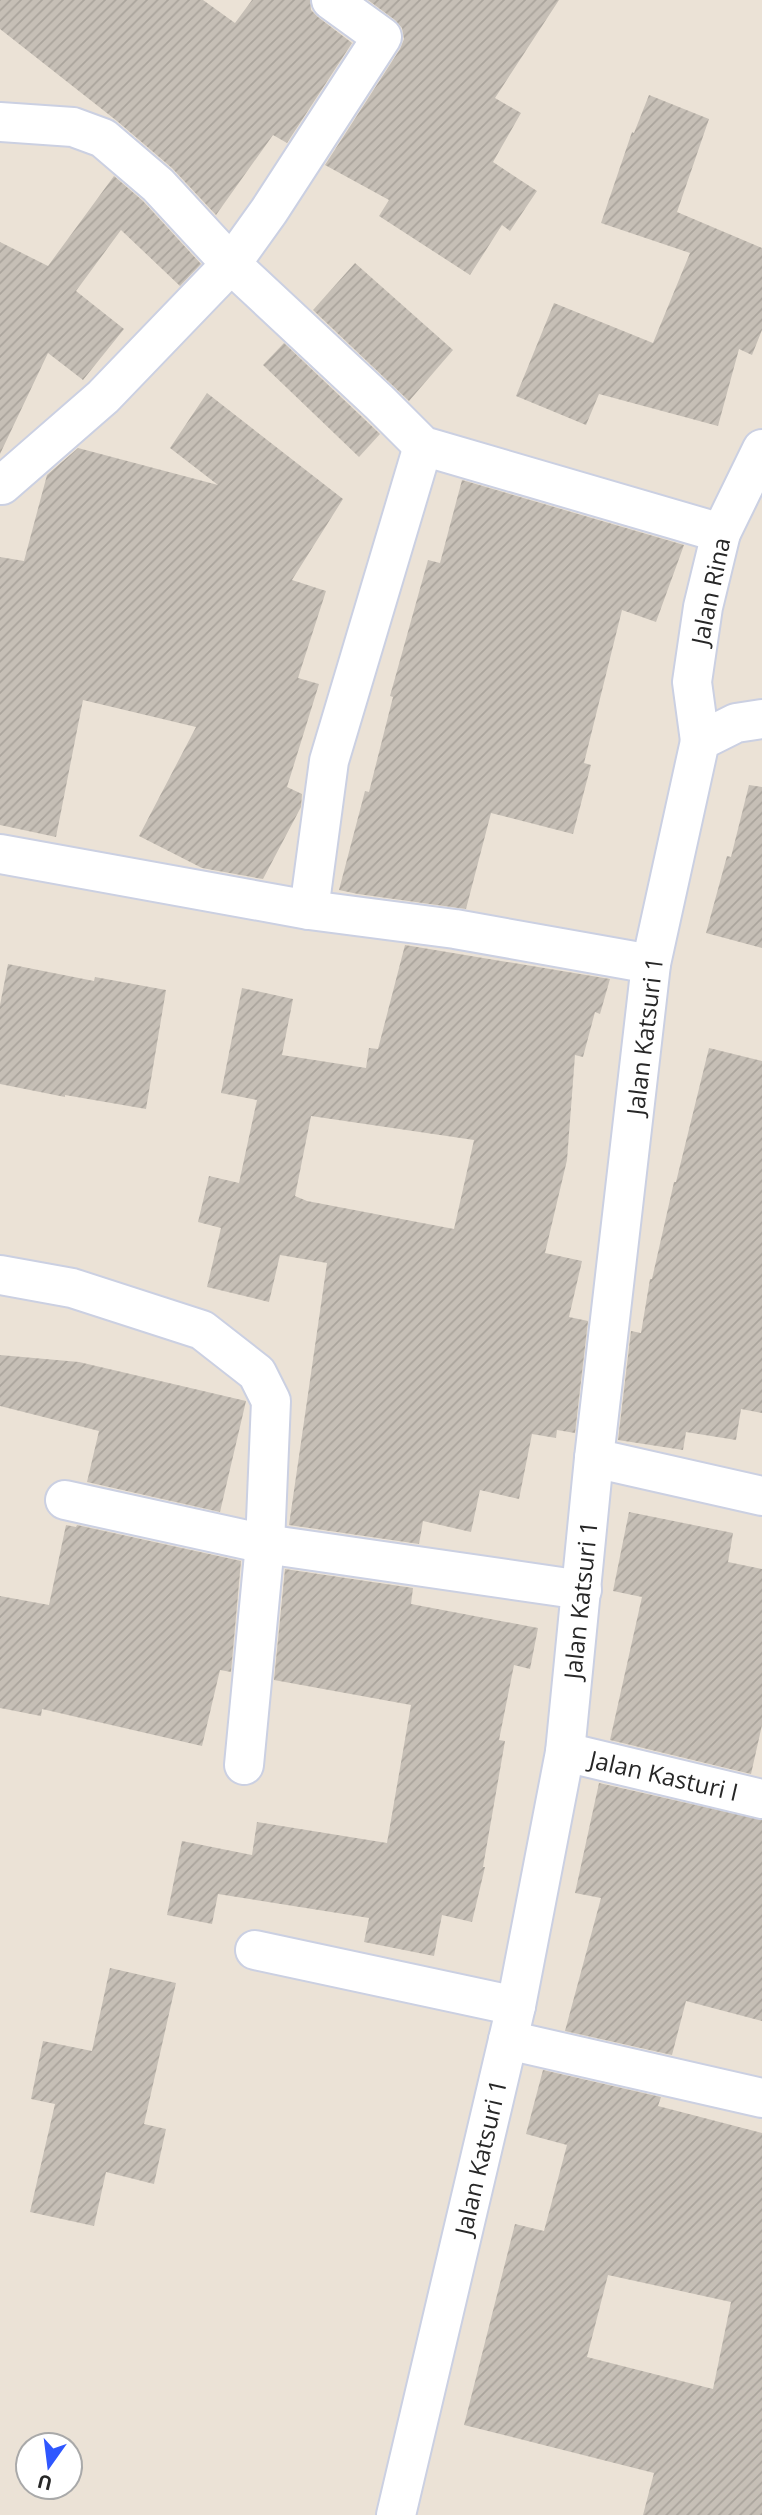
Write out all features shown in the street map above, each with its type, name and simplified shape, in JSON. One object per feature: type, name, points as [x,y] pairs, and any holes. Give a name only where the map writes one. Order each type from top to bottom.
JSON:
[{"type":"street","points":[[2,485],[103,397],[231,264],[269,211],[382,37],[331,0]]},
{"type":"street","points":[[0,122],[73,127],[103,138],[158,185],[231,264],[423,446],[721,533]]},
{"type":"street","points":[[309,910],[329,761],[423,446]]},
{"type":"street","name":"Jalan Rina","points":[[700,741],[692,682],[703,607],[721,533],[762,449]]},
{"type":"street","points":[[700,741],[736,723],[762,719]]},
{"type":"street","name":"Jalan Katsuri 1","points":[[396,2515],[512,2023],[565,1752],[594,1458],[651,964],[700,741]]},
{"type":"street","points":[[0,854],[309,910],[455,929],[651,964]]},
{"type":"street","points":[[0,1275],[72,1288],[202,1329],[257,1373],[271,1401],[265,1544],[244,1765]]},
{"type":"street","points":[[594,1458],[762,1496]]},
{"type":"street","points":[[65,1500],[265,1544],[582,1590]]},
{"type":"street","name":"Jalan Kasturi I","points":[[565,1752],[762,1799]]},
{"type":"street","points":[[255,1950],[762,2098]]},
{"type":"building","points":[[0,0],[203,0],[235,23],[252,0],[310,0],[311,10],[352,43],[287,143],[273,135],[216,215],[172,168],[0,29]]},
{"type":"building","points":[[368,0],[559,0],[495,98],[521,113],[493,162],[537,191],[510,231],[502,225],[470,275],[379,216],[389,200],[325,165],[404,39],[402,28],[395,20]]},
{"type":"building","points":[[649,95],[709,119],[677,212],[762,248],[762,330],[752,355],[739,349],[718,426],[599,394],[586,425],[516,396],[554,303],[653,343],[690,253],[601,223],[632,132],[634,133]]},
{"type":"building","points":[[114,176],[143,201],[201,264],[180,286],[121,230],[76,291],[124,329],[83,380],[48,353],[0,454],[0,242],[48,266]]},
{"type":"building","points":[[355,263],[453,350],[409,401],[313,310]]},
{"type":"building","points":[[284,343],[380,434],[359,457],[263,365]]},
{"type":"building","points":[[207,393],[343,499],[292,580],[326,591],[298,678],[319,684],[287,787],[302,794],[301,807],[263,879],[202,868],[139,836],[196,727],[83,700],[56,837],[0,825],[0,557],[24,561],[47,475],[78,448],[218,485],[170,448]]},
{"type":"building","points":[[462,480],[684,545],[656,622],[622,610],[584,763],[591,765],[573,834],[491,813],[466,909],[339,890],[365,791],[369,792],[393,697],[390,696],[428,560],[440,563]]},
{"type":"building","points":[[749,785],[762,787],[762,948],[706,933],[727,856],[731,857]]},
{"type":"building","points":[[405,945],[610,979],[600,1014],[595,1012],[583,1057],[575,1055],[567,1160],[545,1253],[582,1261],[569,1317],[588,1321],[575,1433],[557,1430],[556,1438],[532,1434],[519,1499],[480,1490],[471,1532],[423,1521],[419,1544],[289,1525],[327,1263],[280,1255],[269,1302],[207,1287],[221,1228],[198,1222],[209,1176],[239,1183],[257,1100],[221,1093],[242,988],[293,999],[282,1055],[366,1068],[369,1048],[378,1049]],"holes":[[[311,1116],[474,1140],[454,1229],[307,1201],[295,1196]]]},
{"type":"building","points":[[8,964],[94,981],[95,977],[166,990],[146,1109],[0,1084],[0,1005]]},
{"type":"building","points":[[709,1048],[762,1061],[762,1413],[741,1409],[736,1440],[686,1432],[683,1450],[618,1440],[631,1331],[641,1333],[650,1279]]},
{"type":"building","points":[[0,1355],[79,1362],[246,1401],[220,1512],[87,1482],[99,1431],[0,1406]]},
{"type":"building","points":[[629,1512],[733,1533],[728,1562],[762,1569],[762,1725],[751,1774],[610,1740],[642,1597],[613,1591]]},
{"type":"building","points":[[66,1525],[77,1525],[241,1561],[231,1672],[220,1670],[202,1746],[42,1709],[41,1716],[0,1708],[0,1596],[49,1605]]},
{"type":"building","points":[[285,1569],[413,1588],[411,1604],[538,1628],[530,1669],[514,1665],[499,1740],[505,1741],[485,1867],[472,1922],[442,1915],[434,1956],[364,1942],[369,1918],[218,1894],[212,1924],[167,1915],[182,1841],[252,1855],[257,1822],[387,1843],[411,1705],[274,1680]]},
{"type":"building","points":[[599,1783],[762,1820],[762,2021],[686,2001],[672,2055],[565,2031],[601,1898],[575,1893]]},
{"type":"building","points":[[110,1968],[176,1983],[144,2124],[166,2129],[154,2184],[106,2172],[94,2226],[30,2212],[55,2104],[31,2099],[43,2041],[92,2051]]},
{"type":"building","points":[[543,2070],[661,2097],[658,2106],[762,2133],[762,2515],[643,2515],[654,2473],[464,2425],[515,2224],[544,2231],[567,2145],[526,2134]],"holes":[[[608,2275],[731,2302],[713,2389],[587,2357]]]}]
